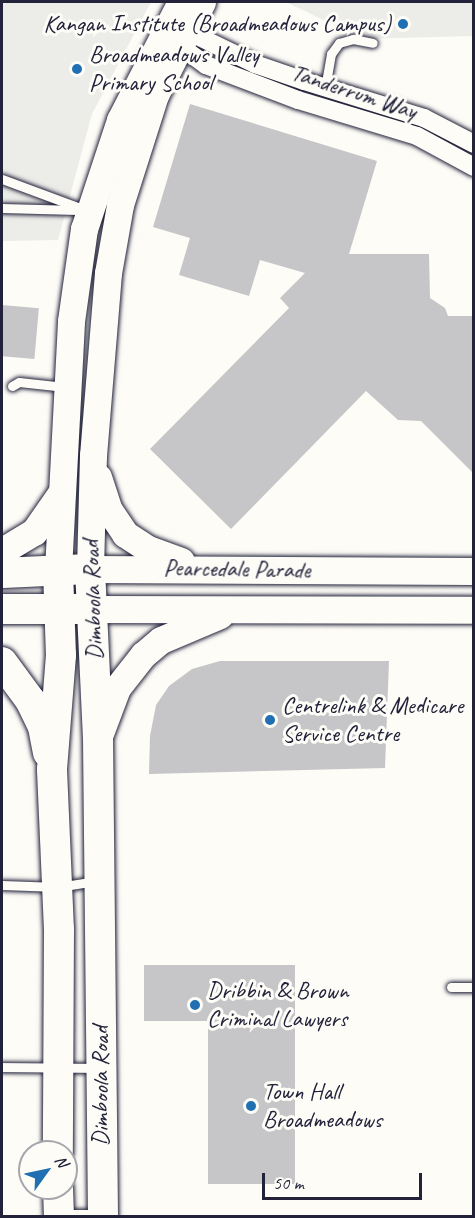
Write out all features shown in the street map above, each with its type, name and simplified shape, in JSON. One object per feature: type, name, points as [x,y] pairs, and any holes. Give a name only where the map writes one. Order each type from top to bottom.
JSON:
[{"type":"main road","name":"Pearcedale Parade","points":[[2,573],[90,569]]},
{"type":"main road","name":"Dimboola Road","points":[[90,569],[98,738],[103,1215]]},
{"type":"main road","name":"Dimboola Road","points":[[58,570],[60,610],[58,700],[52,770],[58,887],[58,1140]]},
{"type":"main road","name":"Pearcedale Parade","points":[[2,609],[92,609]]},
{"type":"main road","points":[[2,662],[18,682],[38,718],[52,770]]},
{"type":"street","name":"Dimboola Road","points":[[90,569],[93,455],[108,273],[136,148],[177,36],[182,2]]},
{"type":"street","name":"Dimboola Road","points":[[58,570],[77,271],[88,211],[120,120],[202,2]]},
{"type":"street","name":"Tanderrum Way","points":[[177,36],[325,88],[424,118],[474,144]]},
{"type":"street","name":"Tanderrum Way","points":[[177,36],[206,65],[254,84],[417,136],[474,167]]},
{"type":"street","points":[[77,271],[108,273]]},
{"type":"street","points":[[93,455],[109,510],[125,534],[148,549],[200,567]]},
{"type":"street","points":[[2,551],[34,531],[62,491]]},
{"type":"street","name":"Pearcedale Parade","points":[[90,569],[200,567],[474,571]]},
{"type":"street","name":"Pearcedale Parade","points":[[92,609],[474,610]]},
{"type":"street","points":[[98,738],[117,688],[143,655],[170,635],[235,609]]},
{"type":"lane","points":[[325,88],[331,54],[339,43],[353,39],[373,43]]},
{"type":"lane","points":[[2,179],[88,211]]},
{"type":"lane","points":[[2,208],[88,211]]},
{"type":"lane","points":[[12,386],[19,382],[68,388]]},
{"type":"lane","points":[[2,885],[58,887],[99,880]]},
{"type":"lane","points":[[452,987],[474,987]]},
{"type":"lane","points":[[2,1067],[101,1068]]},
{"type":"lane","points":[[59,1206],[103,1215]]},
{"type":"shaded area","points":[[2,2],[151,2],[92,114],[58,240],[2,241]]},
{"type":"shaded area","name":"Kangan Institute (Broadmeadows Campus)","points":[[286,2],[473,2],[473,36],[363,39]]},
{"type":"building","points":[[190,104],[377,161],[349,254],[429,254],[430,298],[445,308],[448,316],[474,316],[474,474],[421,421],[398,420],[366,391],[231,529],[150,449],[289,308],[280,298],[305,273],[260,260],[249,296],[179,275],[190,238],[153,227]]},
{"type":"building","points":[[2,305],[39,308],[34,359],[2,356]]},
{"type":"building","name":"Centrelink & Medicare Service Centre","points":[[220,661],[389,661],[385,768],[149,774],[150,736],[156,705],[169,686],[192,669]]},
{"type":"building","name":"Town Hall Broadmeadows","points":[[144,965],[295,965],[295,1184],[208,1184],[208,1021],[144,1021]]},
{"type":"place","name":"Kangan Institute (Broadmeadows Campus)","points":[[403,24]]},
{"type":"place","name":"Broadmeadows Valley Primary School","points":[[77,69]]},
{"type":"place","name":"Centrelink & Medicare Service Centre","points":[[270,720]]},
{"type":"place","name":"Dribbin & Brown Criminal Lawyers","points":[[195,1005]]},
{"type":"place","name":"Town Hall Broadmeadows","points":[[251,1106]]}]
